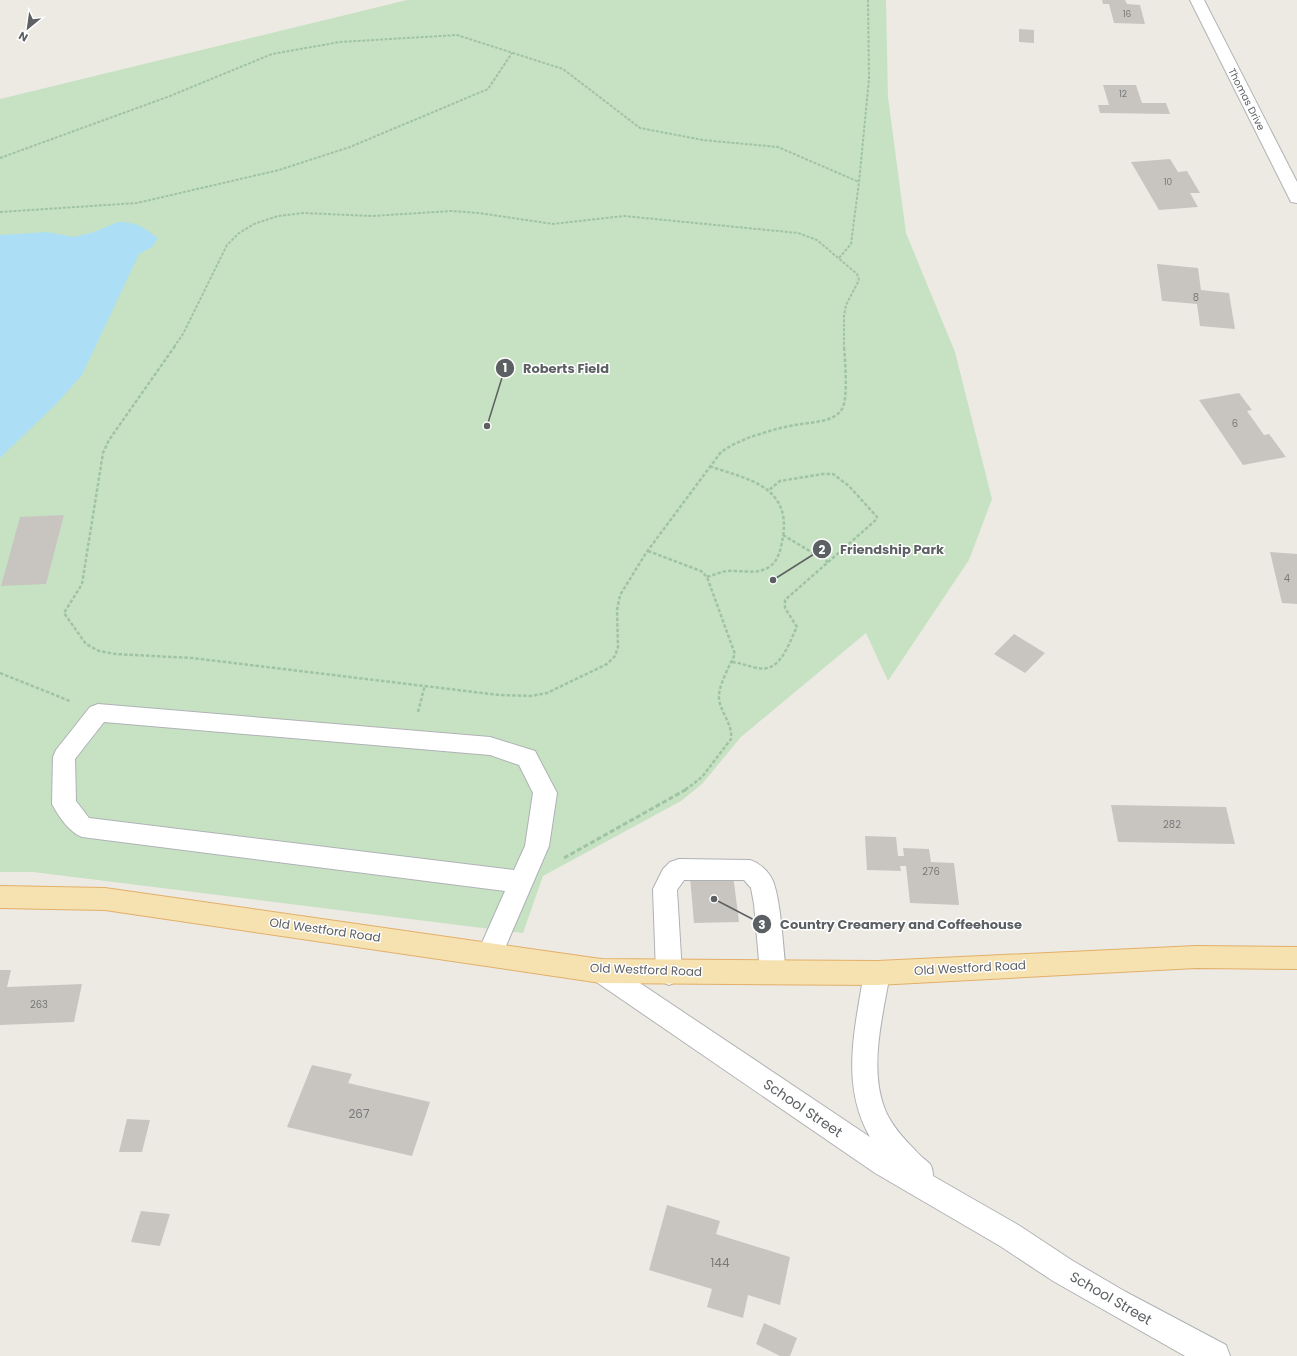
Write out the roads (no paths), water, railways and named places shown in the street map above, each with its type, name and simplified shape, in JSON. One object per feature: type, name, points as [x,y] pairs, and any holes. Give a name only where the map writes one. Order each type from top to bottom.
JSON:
[{"type":"main road","name":"Old Westford Road","points":[[0,897],[106,899],[602,971],[669,973],[877,973],[1196,957],[1297,958]]},
{"type":"street","name":"Thomas Drive","points":[[1197,0],[1295,190]]},
{"type":"street","points":[[490,954],[522,882],[537,846],[545,793],[527,758],[490,746],[98,713],[64,757],[64,804],[82,827],[522,882]]},
{"type":"street","points":[[669,973],[665,889],[672,876],[679,869],[750,870],[762,884],[766,904],[773,972]]},
{"type":"street","name":"School Street","points":[[602,971],[884,1163],[1010,1236]]},
{"type":"street","name":"School Street","points":[[877,973],[863,1067],[866,1094],[877,1123],[899,1154],[924,1178],[1077,1279],[1215,1356]]},
{"type":"water","points":[[118,222],[135,224],[144,228],[158,238],[152,247],[139,254],[82,375],[57,403],[0,458],[0,235],[47,232],[74,237],[94,232]]},
{"type":"place","name":"Roberts Field","points":[[487,426]]},
{"type":"place","name":"Friendship Park","points":[[773,580]]},
{"type":"place","name":"Country Creamery and Coffeehouse","points":[[714,899]]}]
